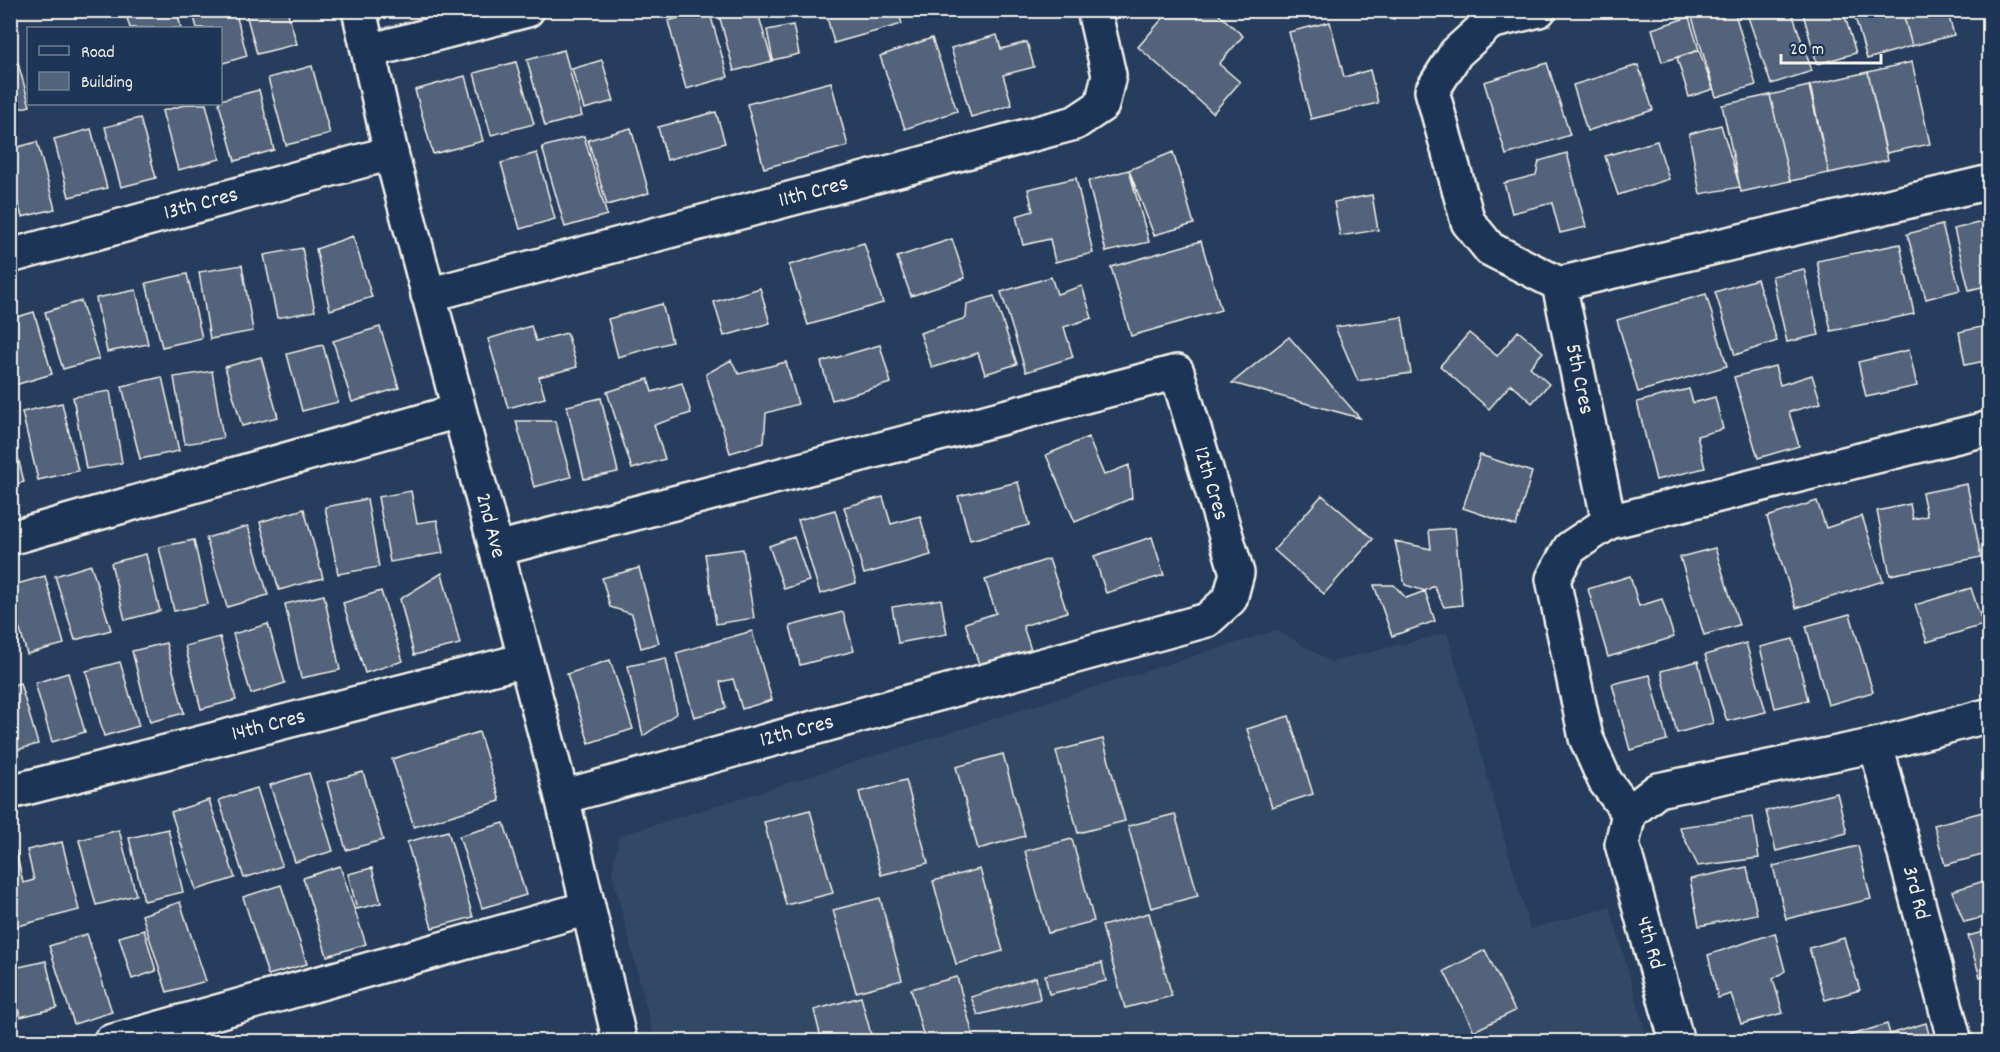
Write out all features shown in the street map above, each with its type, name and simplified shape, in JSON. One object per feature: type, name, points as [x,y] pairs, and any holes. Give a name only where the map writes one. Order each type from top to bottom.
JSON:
[{"type":"street","name":"2nd Ave","points":[[359,10],[391,153],[562,796],[620,1041]]},
{"type":"street","points":[[369,51],[527,10]]},
{"type":"street","name":"11th Cres","points":[[428,295],[1075,123],[1102,105],[1109,75],[1094,10]]},
{"type":"street","points":[[1539,10],[1488,16],[1456,53],[1432,91],[1468,222],[1490,249],[1559,284],[1989,182]]},
{"type":"street","name":"13th Cres","points":[[10,256],[391,153]]},
{"type":"street","name":"5th Cres","points":[[1559,284],[1609,522]]},
{"type":"street","name":"12th Cres","points":[[497,549],[1177,372],[1237,573],[1230,599],[1207,620],[562,796]]},
{"type":"street","points":[[10,538],[458,411]]},
{"type":"street","points":[[1989,428],[1609,522],[1569,548],[1553,579],[1586,738],[1625,829],[1658,790],[1876,746],[1989,715]]},
{"type":"street","name":"14th Cres","points":[[10,792],[525,660]]},
{"type":"street","name":"3rd Rd","points":[[1876,746],[1955,1041]]},
{"type":"street","name":"4th Rd","points":[[1625,829],[1677,1041]]},
{"type":"street","points":[[110,1041],[588,908]]},
{"type":"shaded area","points":[[1277,630],[1331,662],[1447,633],[1530,929],[1610,907],[1648,1041],[655,1041],[612,873],[619,836]]},
{"type":"building","points":[[156,10],[177,10],[181,27],[130,27],[127,18]]},
{"type":"building","points":[[192,10],[235,10],[247,56],[222,63],[222,27],[197,27]]},
{"type":"building","points":[[245,10],[287,10],[297,44],[257,54]]},
{"type":"building","points":[[709,10],[728,77],[686,89],[668,21]]},
{"type":"building","points":[[757,10],[772,61],[734,71],[718,11]]},
{"type":"building","points":[[774,10],[800,10],[777,18]]},
{"type":"building","points":[[825,10],[898,10],[902,24],[834,43]]},
{"type":"building","points":[[1170,10],[1214,10],[1243,36],[1219,64],[1240,82],[1213,113],[1138,47]]},
{"type":"building","points":[[1368,10],[1397,10],[1394,19]]},
{"type":"building","points":[[1690,10],[1734,10],[1756,85],[1716,97]]},
{"type":"building","points":[[1766,10],[1791,10],[1812,71],[1771,84],[1748,17]]},
{"type":"building","points":[[1802,10],[1843,10],[1856,53],[1817,64]]},
{"type":"building","points":[[1853,10],[1902,10],[1912,46],[1867,59]]},
{"type":"building","points":[[1902,10],[1947,10],[1954,35],[1912,46]]},
{"type":"building","points":[[1689,17],[1699,50],[1662,62],[1652,29]]},
{"type":"building","points":[[1330,22],[1344,77],[1370,70],[1378,103],[1311,119],[1289,32]]},
{"type":"building","points":[[793,25],[799,54],[773,60],[767,30]]},
{"type":"building","points":[[997,35],[1001,49],[1027,42],[1034,67],[1003,75],[1012,105],[971,117],[951,48]]},
{"type":"building","points":[[932,38],[957,111],[905,129],[880,56]]},
{"type":"building","points":[[14,49],[27,95],[27,105],[30,106],[10,111],[10,50]]},
{"type":"building","points":[[564,50],[582,116],[545,126],[527,60]]},
{"type":"building","points":[[1699,50],[1713,89],[1689,97],[1677,58]]},
{"type":"building","points":[[602,60],[614,101],[584,109],[572,69]]},
{"type":"building","points":[[516,62],[534,124],[491,135],[474,73]]},
{"type":"building","points":[[1912,62],[1930,144],[1886,153],[1868,72]]},
{"type":"building","points":[[1547,63],[1570,135],[1506,155],[1484,82]]},
{"type":"building","points":[[1638,65],[1653,110],[1587,131],[1573,85]]},
{"type":"building","points":[[312,66],[330,134],[286,145],[268,78]]},
{"type":"building","points":[[1868,72],[1888,160],[1829,173],[1810,85]]},
{"type":"building","points":[[465,76],[483,141],[433,154],[415,90]]},
{"type":"building","points":[[831,82],[848,146],[764,168],[747,104]]},
{"type":"building","points":[[1809,86],[1829,173],[1790,181],[1770,95]]},
{"type":"building","points":[[259,90],[274,150],[235,161],[219,105],[222,105],[222,99]]},
{"type":"building","points":[[1770,95],[1790,181],[1741,192],[1722,105]]},
{"type":"building","points":[[184,105],[206,105],[220,159],[178,170],[162,111]]},
{"type":"building","points":[[716,112],[725,143],[667,160],[658,127]]},
{"type":"building","points":[[140,118],[156,178],[121,187],[105,127]]},
{"type":"building","points":[[1721,125],[1740,187],[1700,194],[1689,134]]},
{"type":"building","points":[[631,128],[649,193],[607,205],[588,140]]},
{"type":"building","points":[[91,129],[107,188],[69,197],[54,139]]},
{"type":"building","points":[[584,136],[607,215],[565,227],[542,147]]},
{"type":"building","points":[[1657,141],[1669,179],[1618,195],[1605,156]]},
{"type":"building","points":[[37,142],[55,209],[22,217],[10,176],[10,149]]},
{"type":"building","points":[[1173,152],[1194,224],[1154,235],[1129,170]]},
{"type":"building","points":[[537,153],[555,219],[520,229],[501,163]]},
{"type":"building","points":[[1567,153],[1586,227],[1560,233],[1552,203],[1512,213],[1504,183],[1536,175],[1539,161]]},
{"type":"building","points":[[1129,170],[1149,242],[1106,252],[1088,181]]},
{"type":"building","points":[[1076,178],[1093,253],[1055,262],[1050,239],[1023,245],[1016,216],[1033,211],[1028,189]]},
{"type":"building","points":[[1372,195],[1378,230],[1340,236],[1334,202]]},
{"type":"building","points":[[1990,220],[1990,285],[1969,290],[1954,229]]},
{"type":"building","points":[[1942,225],[1960,290],[1926,299],[1907,234]]},
{"type":"building","points":[[353,236],[372,297],[330,310],[316,249]]},
{"type":"building","points":[[952,239],[965,278],[911,296],[897,257]]},
{"type":"building","points":[[1201,241],[1221,310],[1131,336],[1111,267]]},
{"type":"building","points":[[864,243],[883,303],[808,325],[789,265]]},
{"type":"building","points":[[1900,244],[1914,314],[1831,331],[1817,261]]},
{"type":"building","points":[[302,248],[315,311],[277,318],[264,255]]},
{"type":"building","points":[[242,265],[253,331],[210,339],[199,272]]},
{"type":"building","points":[[1804,269],[1819,335],[1787,342],[1772,276]]},
{"type":"building","points":[[187,274],[202,338],[162,347],[146,283]]},
{"type":"building","points":[[1051,277],[1057,294],[1082,286],[1092,318],[1064,327],[1073,357],[1026,372],[1001,292]]},
{"type":"building","points":[[1757,279],[1777,341],[1735,355],[1715,292]]},
{"type":"building","points":[[760,288],[770,323],[724,336],[714,302]]},
{"type":"building","points":[[136,290],[148,344],[107,352],[96,298]]},
{"type":"building","points":[[1706,294],[1727,366],[1638,392],[1617,320]]},
{"type":"building","points":[[994,296],[1017,364],[985,374],[978,353],[932,368],[920,333],[966,318],[967,304]]},
{"type":"building","points":[[81,301],[99,359],[63,369],[45,312]]},
{"type":"building","points":[[662,304],[672,342],[618,357],[608,319]]},
{"type":"building","points":[[34,312],[52,374],[15,385],[10,371],[10,319]]},
{"type":"building","points":[[1402,317],[1411,373],[1358,381],[1335,327]]},
{"type":"building","points":[[1990,325],[1990,360],[1965,365],[1959,332]]},
{"type":"building","points":[[531,326],[536,341],[567,333],[577,367],[539,377],[545,398],[508,408],[488,339]]},
{"type":"building","points":[[380,327],[399,388],[352,402],[333,341]]},
{"type":"building","points":[[1518,331],[1543,352],[1530,367],[1549,384],[1532,403],[1511,384],[1489,409],[1440,366],[1469,333],[1497,356]]},
{"type":"building","points":[[1289,337],[1360,418],[1232,383]]},
{"type":"building","points":[[323,345],[338,402],[302,411],[287,354]]},
{"type":"building","points":[[880,345],[891,383],[832,400],[821,362]]},
{"type":"building","points":[[1909,350],[1917,386],[1866,397],[1858,362]]},
{"type":"building","points":[[261,357],[278,417],[242,426],[225,367]]},
{"type":"building","points":[[731,360],[739,374],[786,362],[798,404],[766,413],[764,443],[730,453],[706,374]]},
{"type":"building","points":[[1775,366],[1780,385],[1812,375],[1821,403],[1789,412],[1799,446],[1758,458],[1734,377]]},
{"type":"building","points":[[212,371],[223,438],[185,444],[174,377]]},
{"type":"building","points":[[162,377],[179,451],[140,459],[122,386]]},
{"type":"building","points":[[648,379],[652,392],[682,383],[691,413],[654,425],[665,459],[632,469],[607,392]]},
{"type":"building","points":[[1689,389],[1693,403],[1715,397],[1723,429],[1697,436],[1705,468],[1656,480],[1637,402]]},
{"type":"building","points":[[110,391],[122,463],[86,469],[73,397]]},
{"type":"building","points":[[601,398],[618,472],[584,479],[567,406]]},
{"type":"building","points":[[62,403],[78,471],[38,480],[22,412]]},
{"type":"building","points":[[516,421],[555,421],[571,477],[534,487]]},
{"type":"building","points":[[10,424],[24,482],[10,486]]},
{"type":"building","points":[[1088,437],[1104,475],[1129,465],[1132,498],[1075,522],[1046,455]]},
{"type":"building","points":[[1480,455],[1532,472],[1516,526],[1463,508]]},
{"type":"building","points":[[1018,482],[1029,525],[970,540],[958,496]]},
{"type":"building","points":[[1967,484],[1981,557],[1890,575],[1877,511],[1910,504],[1913,519],[1927,516],[1922,493]]},
{"type":"building","points":[[411,491],[417,523],[437,520],[443,553],[390,562],[378,497]]},
{"type":"building","points":[[1322,495],[1373,539],[1324,594],[1274,550]]},
{"type":"building","points":[[883,497],[891,524],[920,516],[931,555],[864,574],[844,507]]},
{"type":"building","points":[[367,499],[379,567],[338,574],[325,507]]},
{"type":"building","points":[[1817,501],[1826,528],[1862,516],[1883,581],[1796,608],[1767,517]]},
{"type":"building","points":[[304,509],[323,578],[279,590],[260,522]]},
{"type":"building","points":[[835,510],[856,583],[820,594],[798,520]]},
{"type":"building","points":[[248,526],[268,595],[227,607],[206,538]]},
{"type":"building","points":[[1455,528],[1462,605],[1444,607],[1434,586],[1425,591],[1405,585],[1395,541],[1431,549],[1429,530]]},
{"type":"building","points":[[794,537],[809,581],[784,589],[769,546]]},
{"type":"building","points":[[1152,537],[1164,575],[1106,593],[1094,556]]},
{"type":"building","points":[[194,540],[208,604],[174,611],[159,547]]},
{"type":"building","points":[[1715,548],[1739,625],[1704,635],[1680,557]]},
{"type":"building","points":[[743,549],[754,618],[716,624],[705,554]]},
{"type":"building","points":[[146,554],[160,611],[125,620],[111,563]]},
{"type":"building","points":[[1049,559],[1067,612],[1023,626],[1033,656],[982,673],[965,623],[996,613],[985,580]]},
{"type":"building","points":[[91,565],[111,630],[75,640],[55,576]]},
{"type":"building","points":[[639,568],[659,643],[641,648],[632,614],[610,607],[602,578]]},
{"type":"building","points":[[442,573],[460,644],[414,655],[400,599]]},
{"type":"building","points":[[45,576],[64,644],[27,654],[10,596],[10,586]]},
{"type":"building","points":[[1630,576],[1639,606],[1662,599],[1674,637],[1608,657],[1588,589]]},
{"type":"building","points":[[1374,585],[1394,585],[1406,598],[1425,591],[1435,621],[1392,636]]},
{"type":"building","points":[[1971,588],[1983,625],[1927,642],[1915,605]]},
{"type":"building","points":[[381,591],[403,661],[365,673],[343,603]]},
{"type":"building","points":[[324,595],[340,670],[301,678],[285,604]]},
{"type":"building","points":[[941,599],[947,634],[898,643],[892,607]]},
{"type":"building","points":[[843,612],[854,651],[800,665],[790,626]]},
{"type":"building","points":[[1850,614],[1873,692],[1828,705],[1806,626]]},
{"type":"building","points":[[268,624],[285,683],[251,694],[233,634]]},
{"type":"building","points":[[752,631],[772,700],[742,709],[733,679],[720,682],[726,708],[694,717],[676,653]]},
{"type":"building","points":[[220,637],[236,700],[201,709],[185,646]]},
{"type":"building","points":[[1793,639],[1808,700],[1775,708],[1760,647]]},
{"type":"building","points":[[166,643],[184,713],[150,722],[132,651]]},
{"type":"building","points":[[1746,643],[1766,712],[1727,721],[1705,655]]},
{"type":"building","points":[[666,658],[677,713],[643,736],[628,666]]},
{"type":"building","points":[[610,660],[633,729],[589,743],[567,674]]},
{"type":"building","points":[[1698,661],[1713,723],[1677,733],[1661,671]]},
{"type":"building","points":[[120,662],[139,726],[104,736],[86,671]]},
{"type":"building","points":[[68,673],[85,732],[52,742],[35,683]]},
{"type":"building","points":[[1650,675],[1667,740],[1630,750],[1612,684]]},
{"type":"building","points":[[20,683],[38,744],[10,752],[10,686]]},
{"type":"building","points":[[1289,716],[1313,794],[1272,807],[1247,729]]},
{"type":"building","points":[[479,732],[500,801],[414,827],[392,759]]},
{"type":"building","points":[[1103,739],[1125,821],[1078,833],[1056,751]]},
{"type":"building","points":[[1003,754],[1025,836],[978,849],[956,767]]},
{"type":"building","points":[[363,772],[383,840],[346,850],[327,782]]},
{"type":"building","points":[[309,773],[333,851],[295,862],[270,785]]},
{"type":"building","points":[[906,780],[928,863],[881,875],[859,792]]},
{"type":"building","points":[[257,788],[282,866],[244,878],[219,800]]},
{"type":"building","points":[[1837,793],[1847,833],[1776,851],[1766,811]]},
{"type":"building","points":[[209,800],[235,878],[196,890],[171,812]]},
{"type":"building","points":[[810,810],[833,893],[786,905],[764,822]]},
{"type":"building","points":[[1990,810],[1990,853],[1945,865],[1934,825]]},
{"type":"building","points":[[1175,814],[1198,896],[1151,908],[1128,826]]},
{"type":"building","points":[[1753,817],[1759,858],[1698,866],[1679,827]]},
{"type":"building","points":[[504,823],[526,895],[482,908],[459,836]]},
{"type":"building","points":[[168,829],[183,892],[144,901],[129,838]]},
{"type":"building","points":[[119,830],[136,895],[96,905],[79,840]]},
{"type":"building","points":[[448,831],[473,917],[432,928],[407,842]]},
{"type":"building","points":[[1072,839],[1094,921],[1048,933],[1025,851]]},
{"type":"building","points":[[62,842],[79,910],[10,928],[10,853],[16,851],[23,883],[34,880],[27,850]]},
{"type":"building","points":[[1858,846],[1871,899],[1786,919],[1773,866]]},
{"type":"building","points":[[340,866],[366,944],[327,956],[303,878]]},
{"type":"building","points":[[1747,867],[1757,914],[1699,926],[1690,879]]},
{"type":"building","points":[[372,868],[381,903],[357,909],[348,874]]},
{"type":"building","points":[[980,869],[1003,951],[956,964],[933,881]]},
{"type":"building","points":[[1990,879],[1990,916],[1964,922],[1952,891]]},
{"type":"building","points":[[281,885],[307,964],[268,975],[243,897]]},
{"type":"building","points":[[880,898],[902,980],[856,992],[833,910]]},
{"type":"building","points":[[180,902],[206,981],[167,992],[142,915]]},
{"type":"building","points":[[1149,913],[1172,996],[1125,1008],[1102,926]]},
{"type":"building","points":[[144,930],[156,971],[132,979],[119,937]]},
{"type":"building","points":[[1990,930],[1990,974],[1980,977],[1968,936]]},
{"type":"building","points":[[1775,933],[1785,971],[1773,979],[1783,1013],[1741,1024],[1731,994],[1718,998],[1708,955]]},
{"type":"building","points":[[87,934],[112,1012],[74,1024],[49,946]]},
{"type":"building","points":[[1844,938],[1860,990],[1825,1000],[1809,948]]},
{"type":"building","points":[[1485,950],[1515,1011],[1474,1031],[1444,971]]},
{"type":"building","points":[[46,961],[57,1008],[20,1017],[10,969]]},
{"type":"building","points":[[1102,963],[1106,981],[1049,994],[1045,975]]},
{"type":"building","points":[[957,977],[975,1042],[925,1042],[911,989]]},
{"type":"building","points":[[1036,977],[1040,999],[978,1015],[971,997]]},
{"type":"building","points":[[861,997],[873,1042],[822,1042],[814,1010]]},
{"type":"building","points":[[1926,1023],[1931,1042],[1844,1042],[1842,1038],[1887,1024],[1890,1034]]}]
